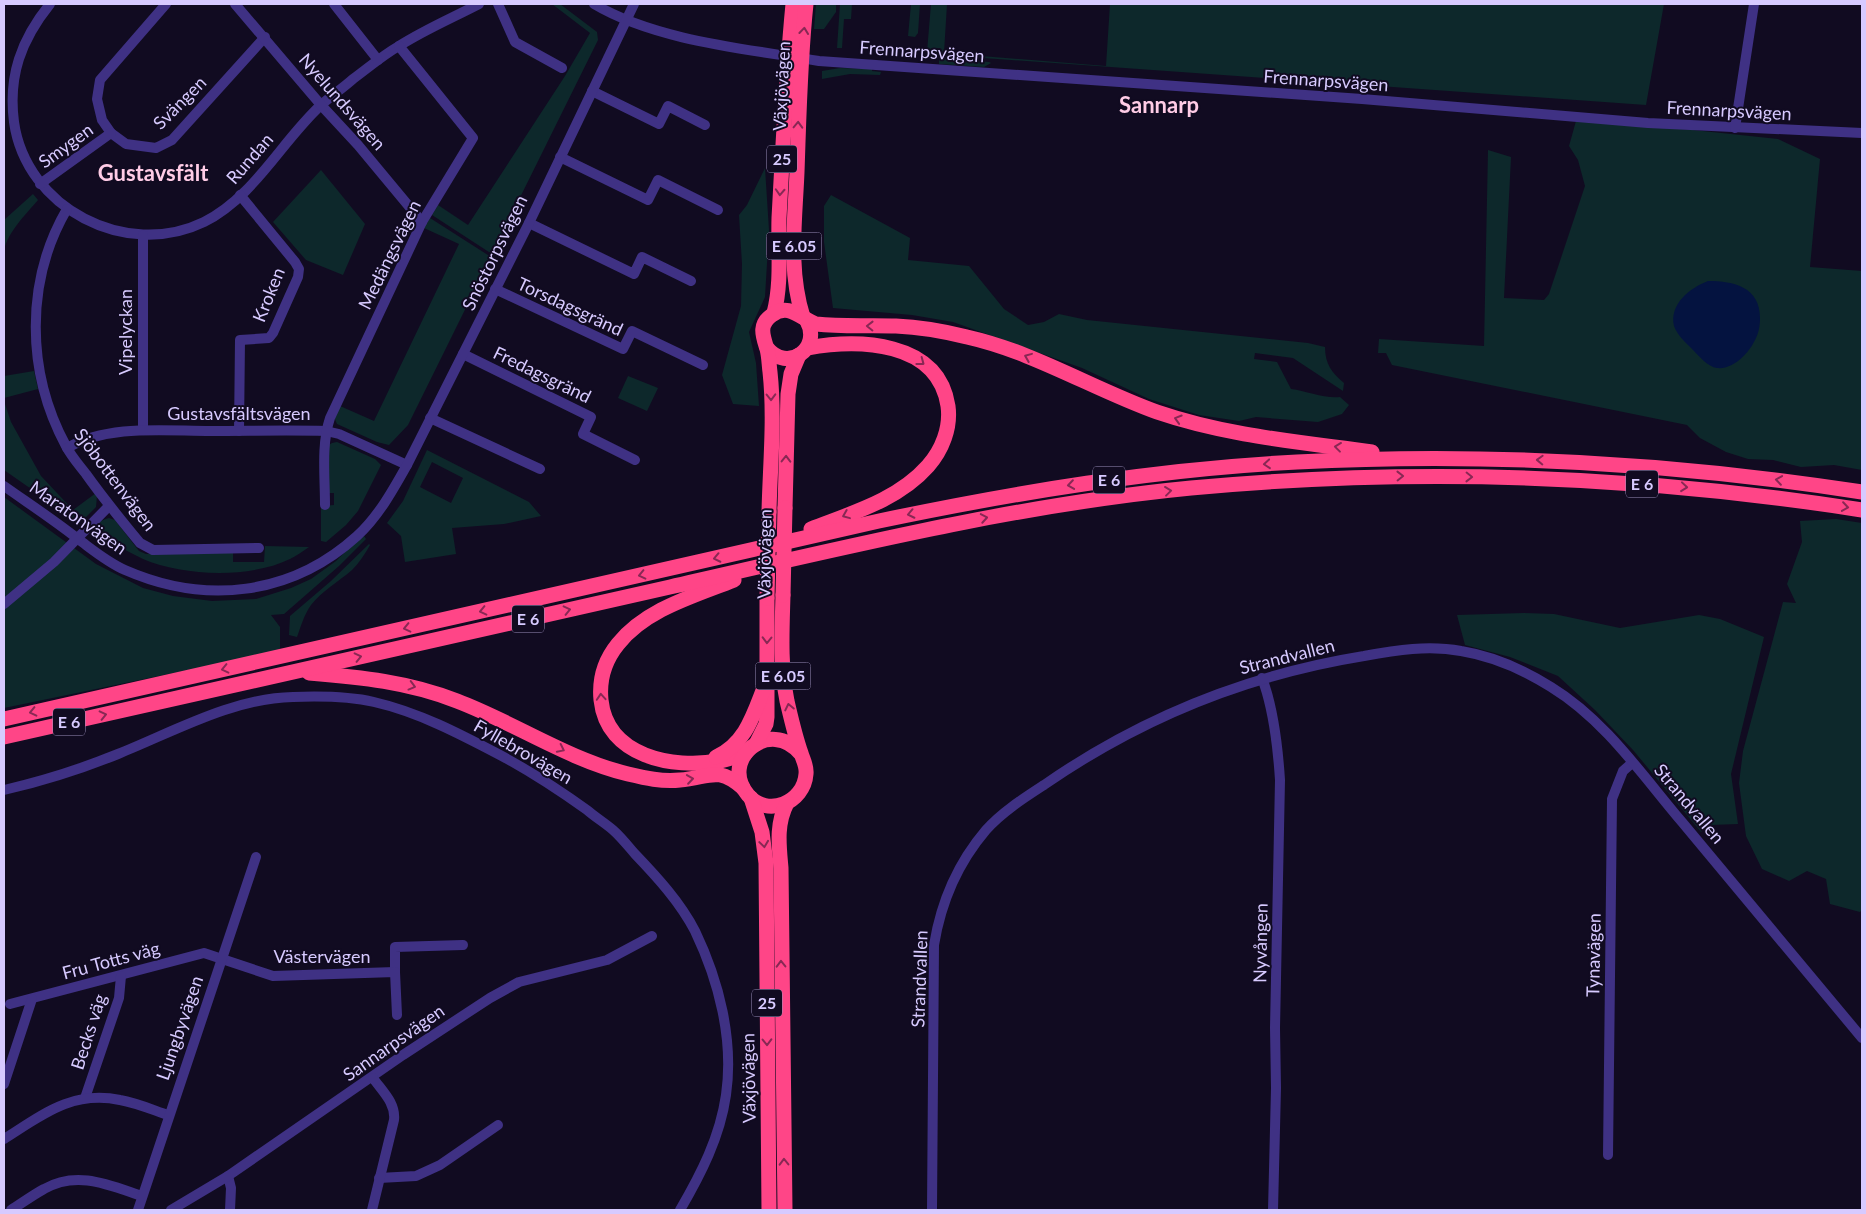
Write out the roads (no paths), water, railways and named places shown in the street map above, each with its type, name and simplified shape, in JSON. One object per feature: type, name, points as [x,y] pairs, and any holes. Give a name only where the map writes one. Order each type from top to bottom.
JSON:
[{"type":"highway","name":"Växjövägen","points":[[785,1210],[779,831],[781,814],[787,803],[801,791],[805,782],[806,772],[783,681],[788,394],[791,374],[811,335],[796,289],[793,253],[793,4]]},
{"type":"highway","name":"Växjövägen","points":[[769,1210],[766,863],[762,832],[739,771],[745,754],[756,744],[767,717],[767,598],[772,392],[763,329],[767,320],[774,314],[779,288],[778,236],[794,57],[806,4]]},
{"type":"highway","points":[[774,314],[783,310],[791,310],[805,319],[825,325],[921,328],[968,337],[991,343],[1030,358],[1154,411],[1205,427],[1242,434],[1421,458]]},
{"type":"highway","points":[[763,548],[879,502],[907,486],[936,454],[946,432],[948,411],[943,387],[929,368],[906,352],[880,346],[841,345],[803,352],[791,358],[782,358],[773,354],[767,348]]},
{"type":"highway","name":"E 6","points":[[4,719],[954,506],[1118,479],[1295,462],[1421,458],[1523,459],[1679,469],[1748,476],[1862,492]]},
{"type":"highway","name":"E 6","points":[[4,737],[956,523],[1063,504],[1189,488],[1296,480],[1420,476],[1587,480],[1746,494],[1862,510]]},
{"type":"highway","points":[[745,754],[718,762],[682,764],[650,758],[636,752],[615,734],[606,721],[600,691],[602,675],[608,658],[618,643],[629,632],[657,612],[776,563]]},
{"type":"highway","points":[[293,672],[353,676],[405,684],[458,701],[573,755],[617,771],[662,780],[679,780],[722,774],[730,777],[747,793],[764,805],[772,806],[787,803]]},
{"type":"highway","points":[[700,763],[730,750],[739,741],[748,728],[766,682]]},
{"type":"highway","points":[[756,744],[777,739],[791,744],[801,754]]},
{"type":"street","name":"Rundan","points":[[50,4],[35,23],[24,44],[8,89],[16,134],[26,163],[40,184],[67,208],[84,219],[120,232],[143,235],[174,231],[203,222],[223,210],[240,196],[321,105],[378,60],[399,46],[479,4]]},
{"type":"street","points":[[110,134],[102,120],[97,99],[100,80],[166,4]]},
{"type":"street","name":"Nyelundsvägen","points":[[236,4],[422,222]]},
{"type":"street","points":[[334,4],[378,60]]},
{"type":"street","points":[[498,4],[515,42],[562,68]]},
{"type":"street","name":"Frennarpsvägen","points":[[594,4],[626,20],[660,31],[794,57],[819,60],[1362,99],[1648,123],[1862,133]]},
{"type":"street","name":"Snöstorpsvägen","points":[[377,513],[407,465],[529,223],[634,4]]},
{"type":"street","points":[[1735,128],[1754,4]]},
{"type":"street","name":"Svängen","points":[[110,134],[126,144],[156,148],[172,140],[265,37]]},
{"type":"street","name":"Medängsvägen","points":[[325,505],[326,431],[330,418],[422,222],[473,138],[399,46]]},
{"type":"street","points":[[592,90],[659,124],[668,106],[705,125]]},
{"type":"street","name":"Smygen","points":[[40,184],[110,134]]},
{"type":"street","points":[[560,157],[648,200],[658,180],[718,210]]},
{"type":"street","name":"Kroken","points":[[239,430],[240,340],[269,338],[298,277],[299,270],[295,262],[240,196]]},
{"type":"street","name":"Sjöbottenvägen","points":[[67,208],[49,249],[41,275],[34,324],[36,354],[42,386],[53,420],[67,448],[109,506],[140,543],[152,550],[258,548]]},
{"type":"street","points":[[529,223],[634,274],[642,258],[692,281]]},
{"type":"street","name":"Vipelyckan","points":[[143,235],[143,430]]},
{"type":"street","name":"Torsdagsgränd","points":[[495,289],[623,349],[632,331],[703,365]]},
{"type":"street","name":"Fredagsgränd","points":[[463,354],[591,417],[583,434],[635,460]]},
{"type":"street","points":[[430,418],[540,469]]},
{"type":"street","name":"Gustavsfältsvägen","points":[[67,448],[79,441],[143,430],[326,431],[339,434],[407,465]]},
{"type":"street","name":"Maratonvägen","points":[[4,486],[123,570],[159,583],[194,590],[249,589],[287,579],[320,564],[357,536],[377,513]]},
{"type":"street","points":[[4,604],[46,568],[109,506]]},
{"type":"street","name":"Strandvallen","points":[[932,1210],[934,945],[943,905],[950,885],[960,866],[982,835],[1023,799],[1105,745],[1189,704],[1262,678],[1340,660],[1409,648],[1460,650],[1506,664],[1551,687],[1590,715],[1862,1038]]},
{"type":"street","name":"Nyvången","points":[[1262,678],[1266,689],[1278,757],[1280,780],[1273,1210]]},
{"type":"street","name":"Fyllebrovägen","points":[[4,790],[65,774],[199,720],[254,702],[290,697],[338,697],[374,702],[417,716],[455,732],[520,765],[563,793],[612,830],[664,885],[694,930],[715,981],[724,1018],[728,1062],[726,1095],[717,1134],[700,1178],[680,1210]]},
{"type":"street","name":"Tynavägen","points":[[1608,1155],[1612,799],[1623,771],[1632,763]]},
{"type":"street","name":"Ljungbyvägen","points":[[138,1210],[168,1115],[256,857]]},
{"type":"street","name":"Sannarpsvägen","points":[[175,1210],[490,998],[519,982],[607,960],[652,936]]},
{"type":"street","name":"Västervägen","points":[[397,1015],[395,947],[463,945]]},
{"type":"street","name":"Fru Totts väg","points":[[10,1004],[204,953],[221,958]]},
{"type":"street","name":"Västervägen","points":[[221,958],[273,976],[395,972]]},
{"type":"street","name":"Becks väg","points":[[85,1098],[119,998],[121,976]]},
{"type":"street","points":[[4,1084],[32,999]]},
{"type":"street","points":[[372,1210],[395,1111],[393,1105],[373,1078]]},
{"type":"street","points":[[4,1139],[53,1108],[85,1098],[120,1100],[168,1115]]},
{"type":"street","points":[[379,1178],[416,1176],[440,1166],[498,1125]]},
{"type":"street","points":[[228,1176],[231,1188],[230,1210]]},
{"type":"street","points":[[11,1210],[45,1188],[64,1181],[77,1179],[100,1182],[142,1196]]},
{"type":"district","name":"Sannarp","points":[[1159,105]]},
{"type":"district","name":"Gustavsfält","points":[[153,173]]}]
